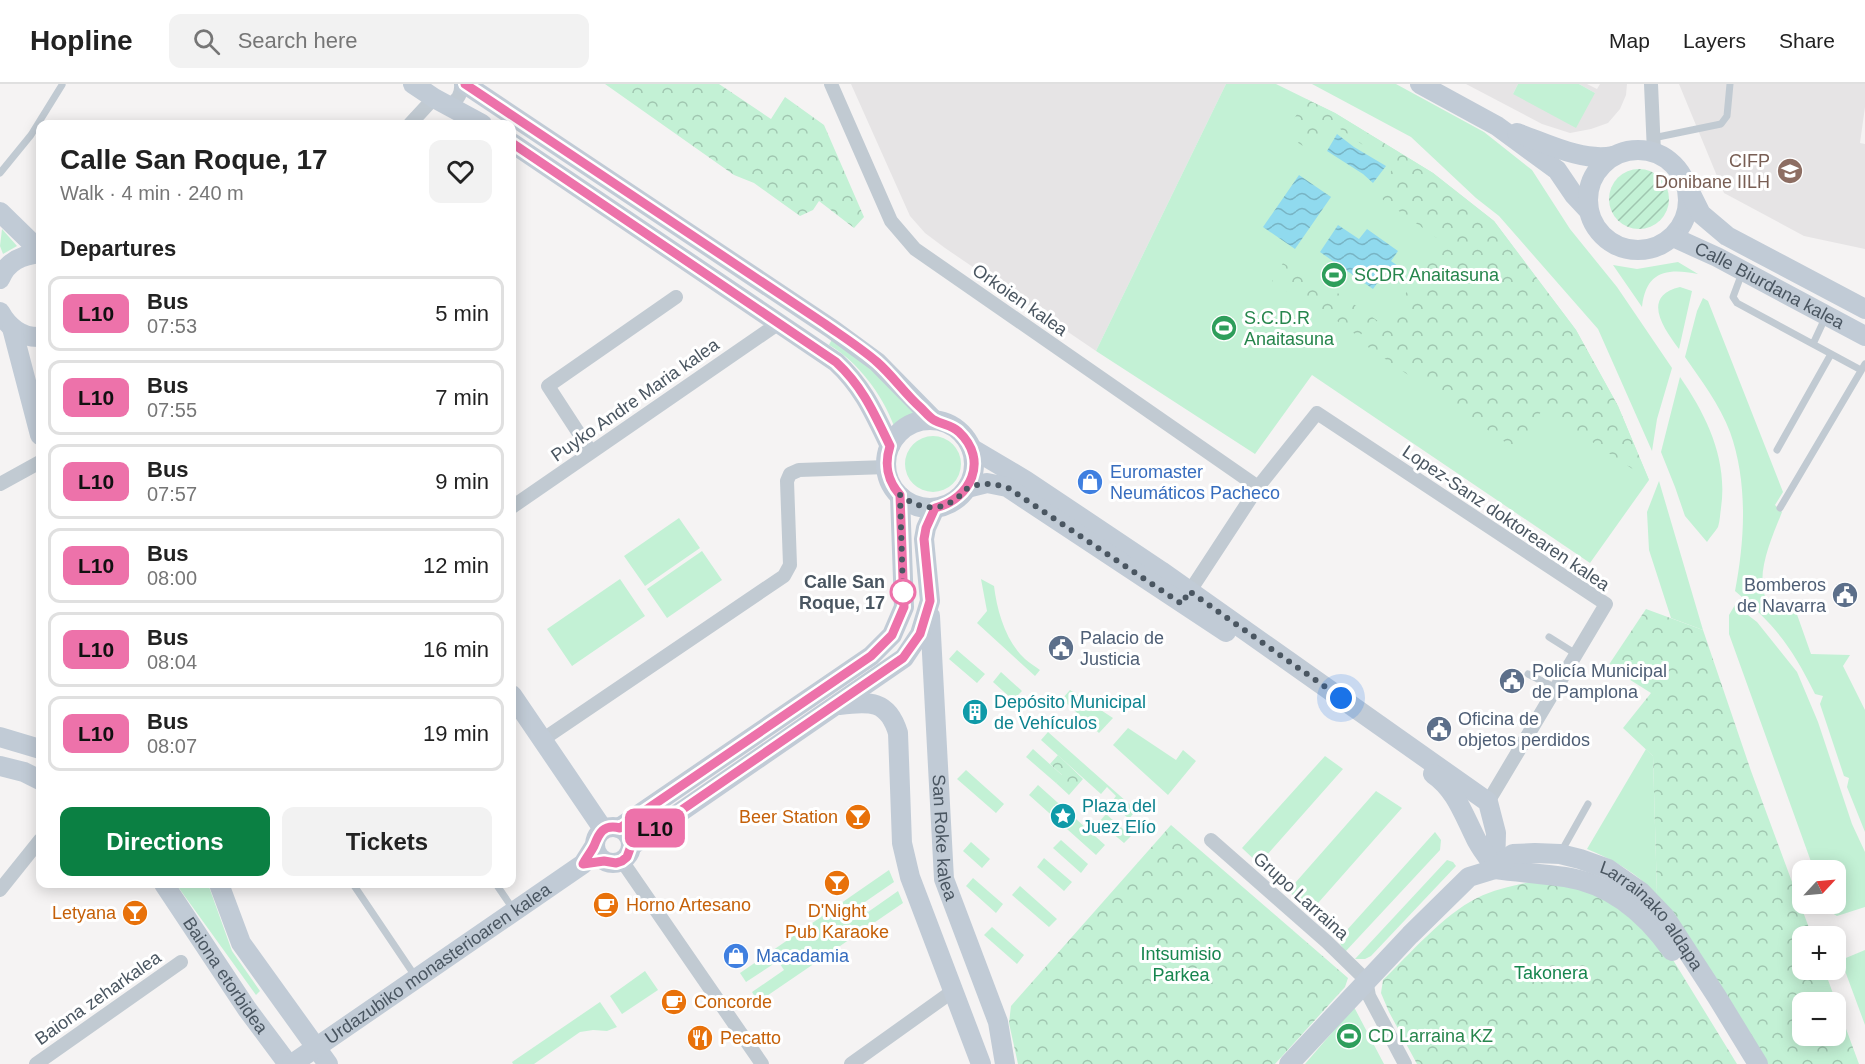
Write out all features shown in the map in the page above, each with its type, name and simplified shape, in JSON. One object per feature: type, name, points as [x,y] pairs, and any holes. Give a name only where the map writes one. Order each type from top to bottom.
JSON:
[{"type":"street","points":[[427,92],[455,102],[463,84],[877,362],[934,420],[956,429],[971,448],[1025,480],[1260,654],[1447,783],[1476,839],[1495,869]]},
{"type":"street","name":"Orkoien kalea","points":[[831,84],[891,221],[915,249],[1258,487]]},
{"type":"street","points":[[1420,84],[1497,126],[1557,170],[1574,195],[1589,211]]},
{"type":"street","points":[[1613,156],[1601,166],[1592,179],[1588,195],[1589,211],[1595,225],[1604,237],[1631,250],[1646,250],[1673,237],[1682,225],[1687,211],[1688,196],[1685,181],[1677,169],[1653,145],[1651,84]]},
{"type":"street","points":[[412,120],[427,92]]},
{"type":"street","points":[[427,92],[475,120]]},
{"type":"street","points":[[1497,126],[1571,152],[1604,158],[1653,145]]},
{"type":"street","points":[[516,145],[836,362],[852,377],[867,398],[890,446]]},
{"type":"street","name":"Calle Biurdana kalea","points":[[1685,181],[1701,214],[1727,236],[1865,309]]},
{"type":"street","points":[[0,212],[36,248]]},
{"type":"street","name":"Calle Biurdana kalea","points":[[1673,237],[1743,270],[1865,336]]},
{"type":"street","points":[[0,275],[18,258],[36,253]]},
{"type":"street","points":[[591,452],[548,386],[676,297]]},
{"type":"street","points":[[0,312],[12,328],[36,420]]},
{"type":"street","name":"Puyko Andre Maria kalea","points":[[516,504],[779,322]]},
{"type":"street","points":[[12,328],[36,336]]},
{"type":"street","name":"Lopez-Sanz doktorearen kalea","points":[[1258,487],[1317,413],[1606,604],[1488,802]]},
{"type":"street","points":[[934,420],[921,421],[908,426],[897,435],[890,446],[886,467],[892,486],[900,495],[916,505],[935,508],[953,501],[967,488],[972,475],[974,462],[971,448]]},
{"type":"street","points":[[0,484],[36,464]]},
{"type":"street","points":[[542,740],[784,576],[790,565],[787,481],[790,474],[799,470],[886,467]]},
{"type":"street","points":[[967,488],[987,483],[1007,487],[1186,598],[1488,802],[1496,833],[1495,869]]},
{"type":"street","points":[[1186,598],[1258,487]]},
{"type":"street","name":"Urdazubiko monasterioaren kalea","points":[[612,845],[871,656],[892,635],[904,607],[900,495]]},
{"type":"street","name":"Urdazubiko monasterioaren kalea","points":[[290,1064],[583,864],[836,705],[903,658],[920,634],[930,601],[924,539],[935,508]]},
{"type":"street","name":"San Roke kalea","points":[[930,601],[944,879],[998,1023],[1005,1064]]},
{"type":"street","points":[[516,701],[762,1064]]},
{"type":"street","name":"San Roke kalea","points":[[836,705],[860,702],[876,704],[893,717],[898,733],[902,843],[910,877],[981,1064]]},
{"type":"street","points":[[0,737],[36,748]]},
{"type":"street","points":[[0,766],[24,772],[36,778]]},
{"type":"street","points":[[1496,833],[1513,854]]},
{"type":"street","points":[[1469,877],[1476,839]]},
{"type":"street","name":"Grupo Larraina","points":[[1211,840],[1327,942],[1366,980]]},
{"type":"street","points":[[0,890],[36,845]]},
{"type":"street","name":"Larrainako aldapa","points":[[1289,1064],[1366,980],[1469,877],[1495,869],[1513,854],[1560,854],[1608,869],[1641,892],[1665,917],[1718,997],[1758,1064]]},
{"type":"street","name":"Larrainako aldapa","points":[[1495,869],[1580,881],[1605,890],[1632,906],[1657,930],[1682,964],[1743,1064]]},
{"type":"street","name":"Baiona etorbidea","points":[[167,888],[247,1009],[290,1064]]},
{"type":"street","name":"Baiona etorbidea","points":[[220,888],[241,943],[328,1064]]},
{"type":"street","name":"Baiona zeharkalea","points":[[36,1064],[181,962]]},
{"type":"street","points":[[1366,980],[1369,996],[1405,1064]]},
{"type":"street","points":[[851,1064],[953,991]]},
{"type":"lane","points":[[1653,145],[1721,124],[1727,116],[1730,84]]},
{"type":"lane","points":[[40,120],[62,85]]},
{"type":"lane","points":[[0,173],[36,127]]},
{"type":"lane","points":[[1743,270],[1732,297],[1737,303],[1831,354],[1863,367],[1780,508]]},
{"type":"lane","points":[[1813,344],[1826,315]]},
{"type":"lane","points":[[1777,450],[1831,354]]},
{"type":"lane","points":[[1549,637],[1576,654]]},
{"type":"lane","points":[[1528,674],[1556,688]]},
{"type":"lane","points":[[1560,854],[1588,804]]},
{"type":"lane","points":[[357,888],[417,978]]},
{"type":"lane","points":[[499,888],[514,911]]},
{"type":"shaded area","points":[[851,84],[1226,84],[1096,351],[925,233],[910,216]]},
{"type":"shaded area","points":[[1466,84],[1518,84],[1513,94],[1595,93],[1579,84],[1587,84],[1597,89],[1600,84],[1627,84],[1626,95],[1620,109],[1608,123],[1570,133],[1542,124]]},
{"type":"shaded area","name":"CIFP Donibane IILH","points":[[1679,84],[1865,84],[1865,107],[1860,143],[1865,144],[1865,249],[1804,236],[1724,193]]},
{"type":"green space","points":[[605,84],[719,84],[771,119],[785,97],[824,125],[864,217],[854,228],[819,201],[813,210],[800,216],[754,183],[734,175]]},
{"type":"green space","name":"SCDR Anaitasuna","points":[[1226,84],[1276,84],[1335,113],[1433,173],[1494,221],[1576,330],[1618,406],[1649,480],[1590,563],[1312,375],[1255,454],[1096,351]]},
{"type":"green space","points":[[1312,84],[1396,84],[1484,132],[1532,170],[1570,229],[1617,287],[1672,368],[1657,419],[1652,451],[1598,329],[1499,216],[1476,198],[1411,137]]},
{"type":"green space","points":[[1518,84],[1579,84],[1595,93],[1576,128],[1513,94]]},
{"type":"green space","points":[[1306,99],[1335,113],[1433,173],[1494,221],[1576,330],[1618,406],[1649,480],[1543,409],[1515,449],[1365,345],[1373,335],[1379,333],[1441,241],[1375,194],[1394,167],[1336,126],[1315,153],[1298,143],[1308,129],[1294,119]]},
{"type":"green space","points":[[1633,169],[1645,169],[1661,177],[1667,187],[1669,199],[1667,211],[1661,221],[1645,229],[1633,229],[1617,221],[1609,205],[1609,193],[1617,177]]},
{"type":"green space","points":[[2,229],[17,246],[3,254],[0,246]]},
{"type":"green space","points":[[1678,262],[1698,274],[1668,272],[1653,279],[1644,295],[1642,307],[1613,265],[1637,269]]},
{"type":"green space","points":[[1283,263],[1300,273],[1303,269],[1378,321],[1371,322],[1359,337],[1319,308],[1316,312],[1272,281]]},
{"type":"green space","points":[[1680,287],[1692,291],[1679,349],[1662,323],[1658,305],[1668,291]]},
{"type":"green space","points":[[1703,298],[1708,301],[1783,492],[1775,505],[1782,512],[1765,558],[1762,583],[1764,594],[1769,604],[1794,606],[1811,654],[1850,655],[1843,666],[1865,710],[1865,832],[1847,787],[1849,778],[1844,776],[1820,704],[1823,696],[1815,694],[1790,650],[1772,626],[1735,591],[1743,531],[1742,491],[1736,451],[1721,412],[1685,357],[1697,311]]},
{"type":"green space","points":[[832,339],[870,363],[915,412],[894,426],[883,402],[868,380],[850,360],[829,345]]},
{"type":"green space","points":[[1680,377],[1707,423],[1721,473],[1722,490],[1718,527],[1707,542],[1685,516],[1661,452]]},
{"type":"green space","points":[[933,436],[944,438],[953,444],[959,453],[961,464],[959,475],[953,484],[944,490],[933,492],[922,490],[913,484],[907,475],[905,464],[907,453],[913,444],[922,438]]},
{"type":"green space","points":[[1659,481],[1703,630],[1671,618],[1649,550],[1647,512]]},
{"type":"green space","points":[[679,518],[700,548],[645,586],[624,556]]},
{"type":"green space","points":[[702,551],[722,580],[667,618],[647,589]]},
{"type":"green space","points":[[620,579],[645,616],[572,666],[547,629]]},
{"type":"green space","points":[[981,579],[994,586],[997,606],[1008,635],[1018,652],[1040,670],[1035,676],[977,623],[987,611]]},
{"type":"green space","points":[[1735,605],[1757,622],[1797,672],[1818,722],[1852,824],[1865,852],[1865,907],[1846,913],[1846,860],[1810,860],[1729,634],[1729,615]]},
{"type":"green space","points":[[1646,609],[1703,630],[1792,882],[1792,914],[1804,914],[1808,926],[1792,926],[1792,980],[1828,980],[1832,992],[1792,992],[1792,1046],[1846,1046],[1846,1029],[1859,1064],[1767,1064],[1657,895],[1653,756],[1623,728],[1651,693],[1608,666]]},
{"type":"green space","points":[[957,650],[985,674],[977,683],[949,659]]},
{"type":"green space","points":[[1001,672],[1022,691],[1013,700],[993,682]]},
{"type":"green space","points":[[1070,690],[1113,718],[1099,733],[1062,699]]},
{"type":"green space","points":[[1128,728],[1176,760],[1183,750],[1196,761],[1168,795],[1113,745]]},
{"type":"green space","points":[[1048,732],[1136,810],[1129,819],[1111,803],[1116,796],[1107,787],[1101,794],[1041,740]]},
{"type":"green space","points":[[1033,749],[1063,776],[1056,783],[1026,757]]},
{"type":"green space","points":[[1646,749],[1653,756],[1657,895],[1625,868],[1587,849]]},
{"type":"green space","points":[[1058,755],[1083,779],[1069,795],[1056,783],[1062,775],[1050,764]]},
{"type":"green space","points":[[1325,756],[1343,769],[1259,864],[1242,848]]},
{"type":"green space","points":[[966,770],[1004,804],[996,813],[957,779]]},
{"type":"green space","points":[[1038,785],[1105,845],[1096,855],[1029,795]]},
{"type":"green space","points":[[1376,791],[1402,808],[1311,911],[1288,891]]},
{"type":"green space","points":[[1106,814],[1131,836],[1124,843],[1099,822]]},
{"type":"green space","name":"Intsumisio Parkea","points":[[1171,825],[1348,978],[1345,987],[1275,1064],[1018,1064],[1009,1023],[1011,1006]]},
{"type":"green space","points":[[1435,832],[1441,840],[1440,850],[1345,952],[1338,940]]},
{"type":"green space","points":[[1061,840],[1088,864],[1081,873],[1053,848]]},
{"type":"green space","points":[[971,842],[990,859],[982,868],[963,851]]},
{"type":"green space","points":[[1044,858],[1072,882],[1064,891],[1037,867]]},
{"type":"green space","points":[[1447,860],[1456,866],[1371,956],[1365,959],[1355,959]]},
{"type":"green space","points":[[889,870],[894,882],[862,904],[868,912],[898,891],[903,903],[758,1002],[752,992],[784,970],[778,961],[746,982],[740,973]]},
{"type":"green space","points":[[973,878],[1003,904],[996,913],[966,886]]},
{"type":"green space","name":"Takonera","points":[[1539,880],[1593,886],[1662,942],[1737,1064],[1417,1064],[1381,993],[1383,980],[1427,936],[1464,905],[1507,887]]},
{"type":"green space","points":[[1020,886],[1057,919],[1049,927],[1012,895]]},
{"type":"green space","points":[[179,888],[209,888],[232,951],[260,991],[256,995]]},
{"type":"green space","points":[[992,927],[1024,955],[1017,964],[984,935]]},
{"type":"green space","points":[[1865,950],[1865,1025],[1846,974],[1846,958]]},
{"type":"green space","points":[[645,971],[658,990],[622,1014],[610,996]]},
{"type":"green space","points":[[600,1002],[617,1027],[607,1031],[580,1032],[534,1064],[513,1064],[512,1062]]},
{"type":"green space","name":"CD Larraina KZ","points":[[1354,1007],[1384,1064],[1305,1064]]},
{"type":"water","points":[[1337,134],[1386,166],[1373,183],[1327,151]]},
{"type":"water","points":[[1299,175],[1331,197],[1295,249],[1263,227]]},
{"type":"water","points":[[1338,225],[1359,239],[1367,229],[1398,251],[1391,261],[1405,271],[1398,281],[1385,272],[1373,289],[1320,252]]},
{"type":"bus line","name":"L10","points":[[465,84],[673,225],[825,324],[877,362],[934,420],[946,423],[965,438],[971,448],[974,462],[967,488],[947,505],[935,508],[926,528],[924,539],[930,601],[920,634],[903,658],[651,831],[631,846],[627,857],[616,863],[604,861],[583,864],[595,845],[598,834],[608,827],[620,828],[871,656],[892,635],[904,607],[900,495],[892,486],[886,467],[890,446],[867,398],[852,377],[836,362],[516,145]]},
{"type":"place","name":"CIFP Donibane IILH","points":[[1790,171]]},
{"type":"place","name":"SCDR Anaitasuna","points":[[1334,275]]},
{"type":"place","name":"S.C.D.R Anaitasuna","points":[[1224,328]]},
{"type":"place","name":"Euromaster Neumáticos Pacheco","points":[[1090,482]]},
{"type":"place","name":"Calle San Roque, 17","points":[[903,592]]},
{"type":"place","name":"Bomberos de Navarra","points":[[1845,595]]},
{"type":"place","name":"Palacio de Justicia","points":[[1061,648]]},
{"type":"place","name":"Policía Municipal de Pamplona","points":[[1512,681]]},
{"type":"place","name":"Depósito Municipal de Vehículos","points":[[975,712]]},
{"type":"place","name":"Oficina de objetos perdidos","points":[[1439,729]]},
{"type":"place","name":"Plaza del Juez Elío","points":[[1063,816]]},
{"type":"place","name":"Beer Station","points":[[858,817]]},
{"type":"place","name":"D'Night Pub Karaoke","points":[[837,883]]},
{"type":"place","name":"Horno Artesano","points":[[606,905]]},
{"type":"place","name":"Letyana","points":[[135,913]]},
{"type":"place","name":"Macadamia","points":[[736,956]]},
{"type":"place","name":"Concorde","points":[[674,1002]]},
{"type":"place","name":"CD Larraina KZ","points":[[1349,1036]]},
{"type":"place","name":"Pecatto","points":[[700,1038]]},
{"type":"route","points":[[903,592],[900,495],[910,503],[935,508],[947,505],[967,488],[987,483],[1007,487],[1182,604],[1189,591],[1341,698]]}]
